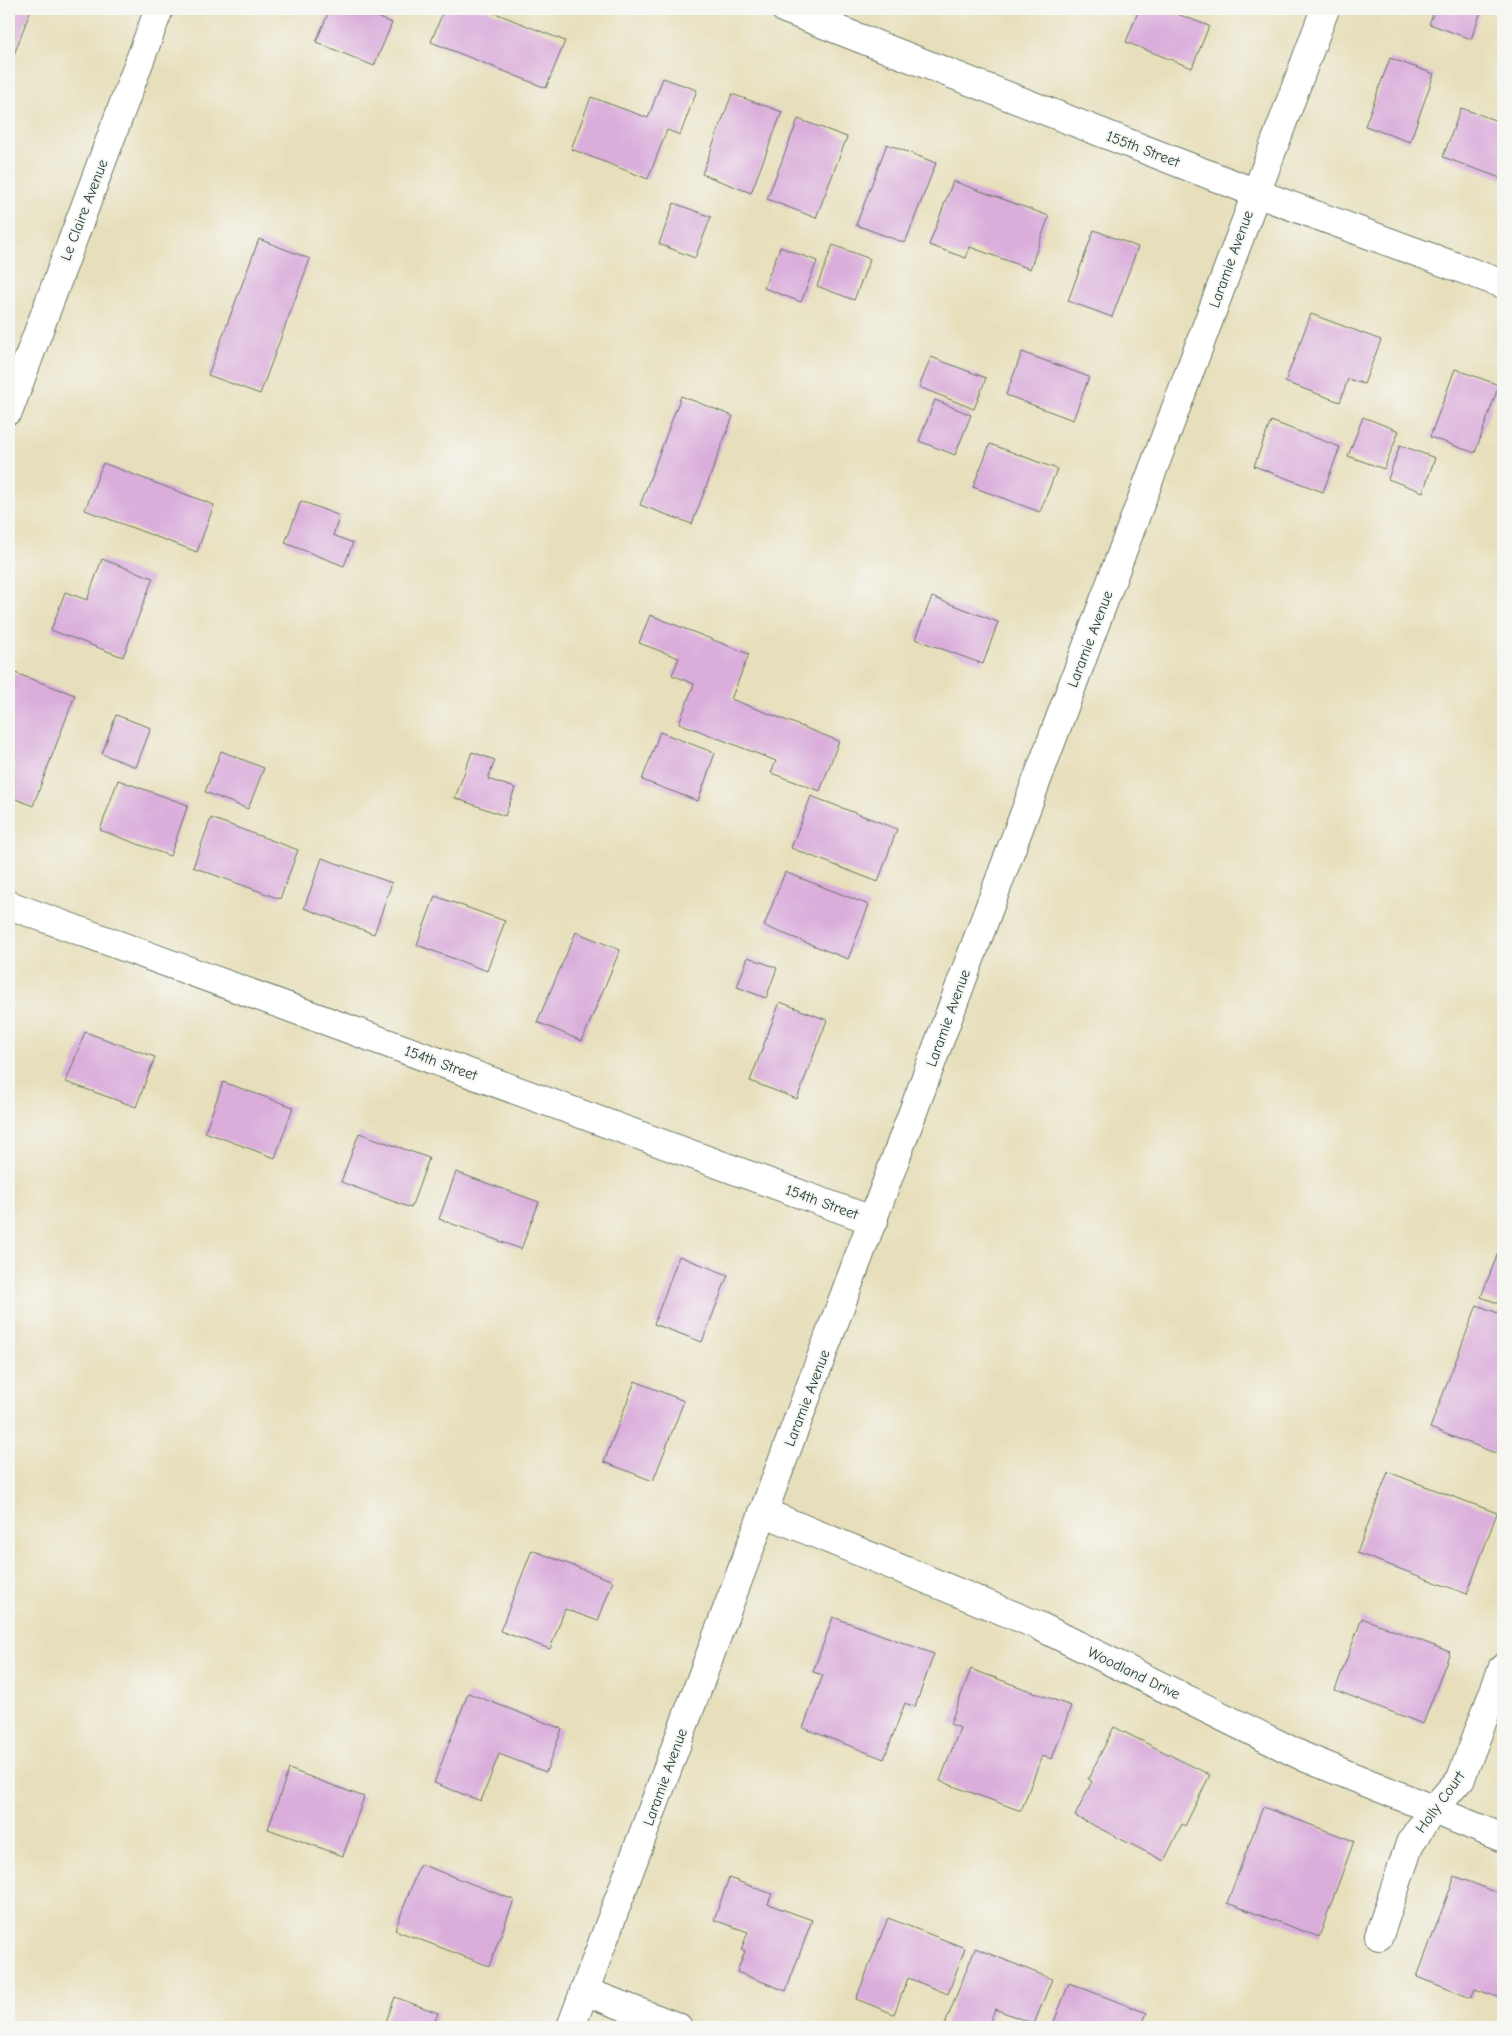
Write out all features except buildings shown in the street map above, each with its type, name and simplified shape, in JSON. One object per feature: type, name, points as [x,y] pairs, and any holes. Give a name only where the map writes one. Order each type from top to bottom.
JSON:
[{"type":"street","name":"Le Claire Avenue","points":[[9,410],[159,9]]},
{"type":"street","name":"155th Street","points":[[784,9],[836,18],[1256,193],[1503,284]]},
{"type":"street","name":"Laramie Avenue","points":[[571,2027],[763,1512],[874,1221],[1325,9]]},
{"type":"street","name":"154th Street","points":[[9,905],[874,1221]]},
{"type":"street","name":"Woodland Drive","points":[[763,1512],[1037,1625],[1304,1757],[1432,1811],[1503,1838]]},
{"type":"street","name":"Holly Court","points":[[1379,1936],[1410,1844],[1432,1811],[1461,1778],[1503,1667]]},
{"type":"street","points":[[584,1991],[678,2027]]}]
